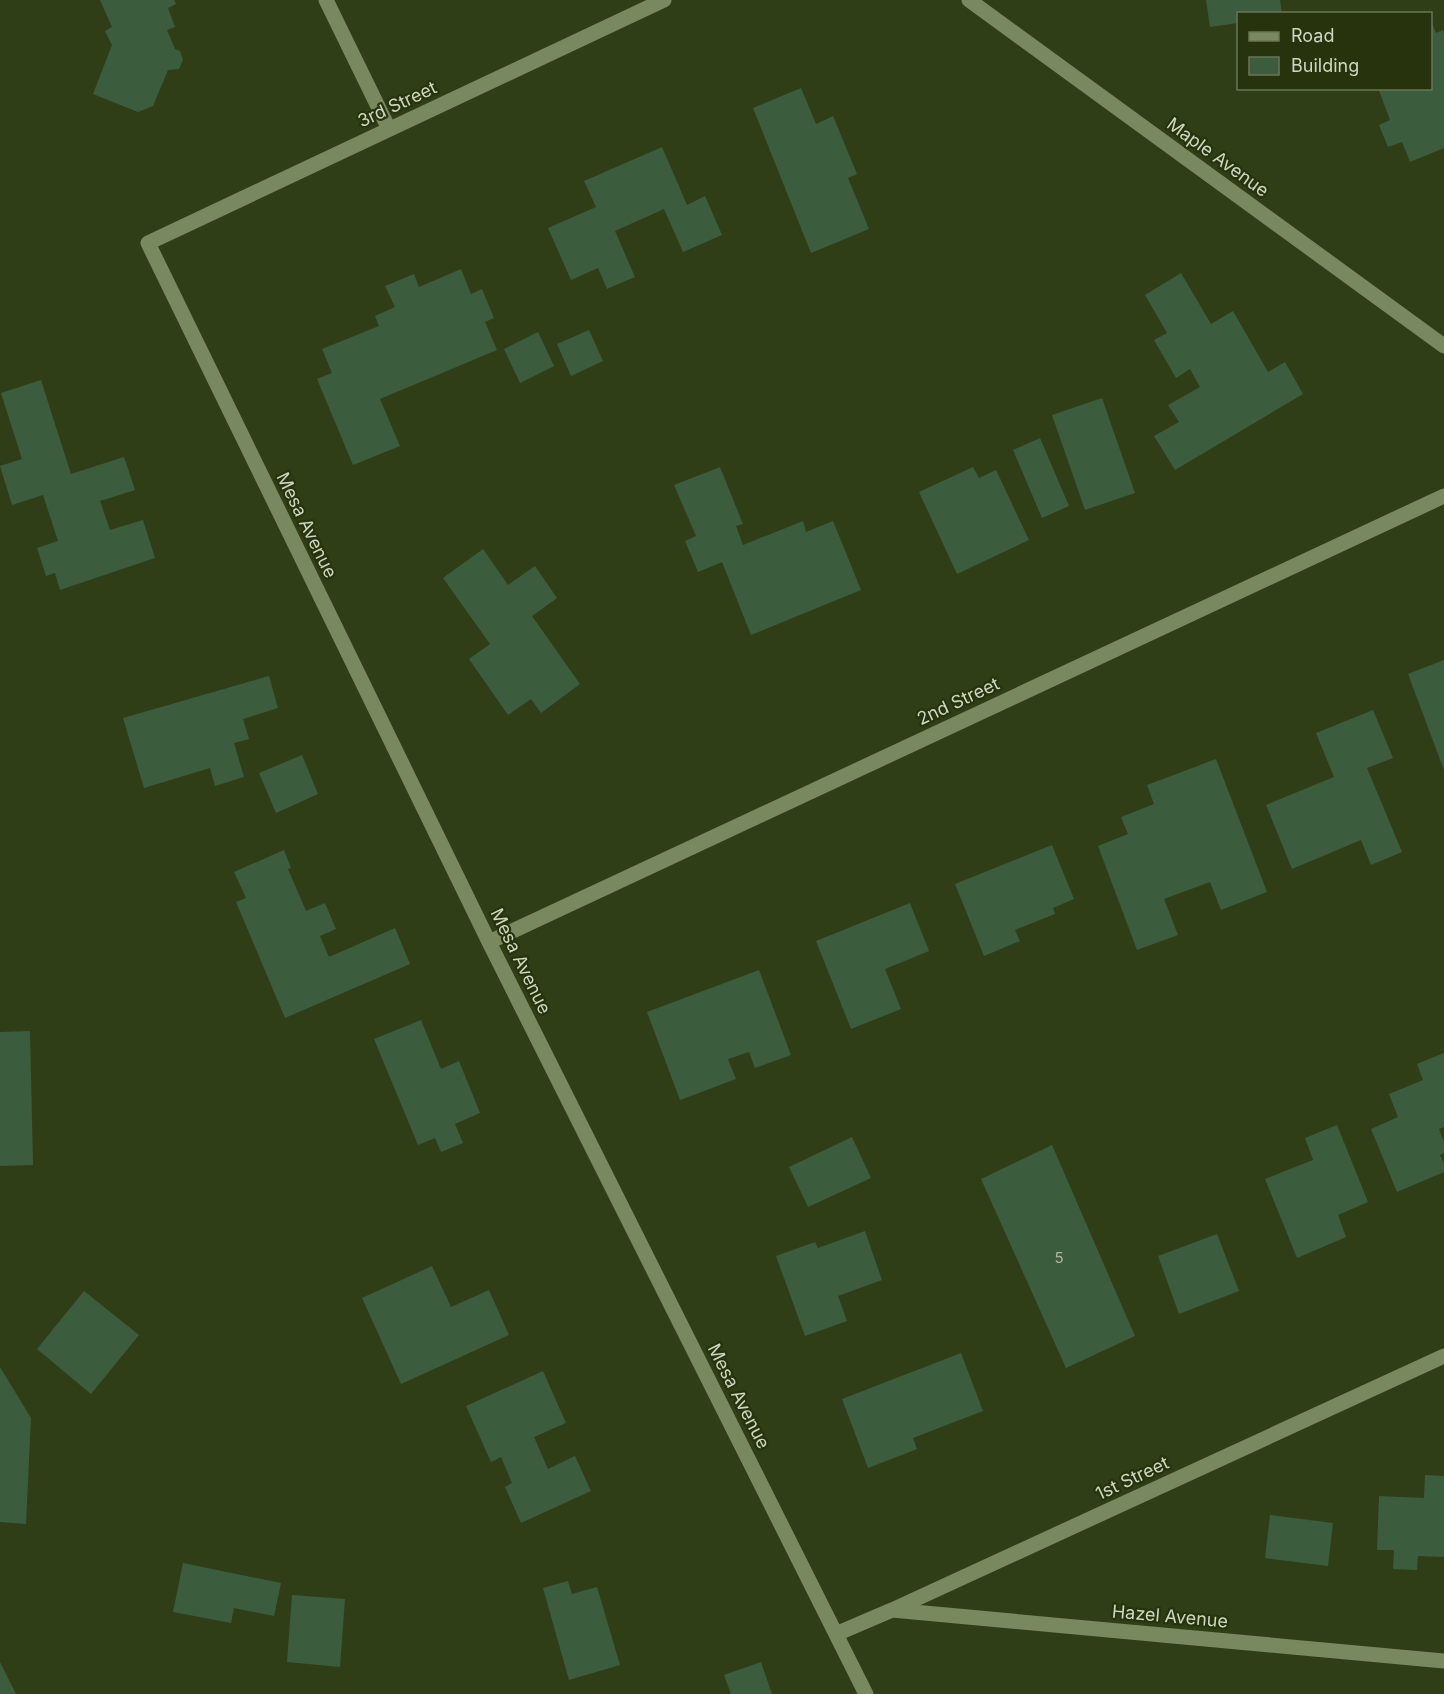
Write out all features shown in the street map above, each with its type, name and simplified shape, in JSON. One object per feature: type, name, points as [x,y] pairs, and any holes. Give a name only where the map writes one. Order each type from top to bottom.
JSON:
[{"type":"street","points":[[326,0],[389,129]]},
{"type":"street","name":"3rd Street","points":[[148,243],[664,0]]},
{"type":"street","name":"Maple Avenue","points":[[969,0],[1444,346]]},
{"type":"street","name":"Mesa Avenue","points":[[148,243],[489,942],[866,1694]]},
{"type":"street","name":"2nd Street","points":[[489,942],[1444,496]]},
{"type":"street","name":"1st Street","points":[[836,1634],[1444,1356]]},
{"type":"street","name":"Hazel Avenue","points":[[891,1610],[1444,1661]]},
{"type":"building","points":[[100,0],[174,0],[176,4],[168,8],[175,27],[167,30],[175,49],[180,51],[183,60],[179,69],[168,70],[153,106],[138,112],[93,94],[112,45],[105,31],[112,27]]},
{"type":"building","points":[[1206,0],[1280,0],[1282,12],[1237,12],[1237,23],[1210,27]]},
{"type":"building","points":[[1432,23],[1436,33],[1443,30],[1444,34],[1444,148],[1410,162],[1402,142],[1388,147],[1379,125],[1390,120],[1379,90],[1432,90]]},
{"type":"building","points":[[801,88],[816,124],[833,116],[857,174],[848,178],[869,229],[811,253],[753,108]]},
{"type":"building","points":[[662,147],[687,205],[705,196],[722,235],[683,252],[664,209],[615,231],[635,277],[607,289],[598,268],[571,280],[548,228],[596,207],[584,181]]},
{"type":"building","points":[[461,269],[471,294],[482,289],[494,318],[485,322],[497,350],[380,399],[400,446],[353,465],[317,379],[332,373],[322,349],[379,326],[375,316],[395,307],[385,286],[414,274],[419,287]]},
{"type":"building","points":[[1181,273],[1211,324],[1233,311],[1268,372],[1285,362],[1303,394],[1175,470],[1154,436],[1179,422],[1168,405],[1200,387],[1190,369],[1176,378],[1154,340],[1167,333],[1145,295]]},
{"type":"building","points":[[589,330],[603,361],[571,376],[557,344]]},
{"type":"building","points":[[538,332],[554,366],[520,383],[504,349]]},
{"type":"building","points":[[41,380],[71,474],[124,457],[135,490],[100,501],[110,530],[143,520],[155,558],[60,590],[55,573],[46,576],[37,548],[58,541],[43,495],[12,505],[0,466],[22,459],[1,393]]},
{"type":"building","points":[[1102,398],[1135,493],[1085,510],[1052,415]]},
{"type":"building","points":[[1040,438],[1069,506],[1042,518],[1013,450]]},
{"type":"building","points":[[720,467],[743,524],[736,526],[743,545],[803,521],[806,532],[833,521],[861,590],[751,635],[722,562],[698,572],[685,541],[696,536],[674,485]]},
{"type":"building","points":[[973,467],[979,478],[996,470],[1029,540],[957,574],[919,492]]},
{"type":"building","points":[[483,549],[508,585],[535,566],[557,598],[532,616],[580,684],[541,713],[531,699],[508,715],[469,659],[490,644],[443,578]]},
{"type":"building","points":[[1444,660],[1444,770],[1408,674]]},
{"type":"building","points":[[269,676],[278,708],[243,719],[249,739],[234,743],[244,777],[215,786],[210,768],[144,788],[123,718]]},
{"type":"building","points":[[1373,710],[1393,758],[1367,768],[1402,852],[1371,865],[1361,840],[1292,869],[1266,805],[1334,777],[1316,733]]},
{"type":"building","points":[[302,755],[318,794],[276,813],[259,773]]},
{"type":"building","points":[[1216,759],[1267,892],[1221,910],[1210,882],[1164,899],[1178,935],[1137,950],[1098,846],[1128,834],[1121,817],[1154,804],[1147,785]]},
{"type":"building","points":[[1052,845],[1074,899],[1053,908],[1055,914],[1015,930],[1020,941],[984,956],[955,884]]},
{"type":"building","points":[[284,850],[291,868],[288,869],[306,911],[325,903],[336,929],[320,936],[329,957],[395,928],[410,964],[285,1018],[236,902],[246,898],[234,872]]},
{"type":"building","points":[[910,903],[929,951],[885,969],[901,1009],[851,1029],[816,941]]},
{"type":"building","points":[[759,970],[791,1055],[755,1068],[749,1052],[728,1059],[736,1079],[680,1100],[647,1012]]},
{"type":"building","points":[[421,1020],[441,1069],[459,1061],[480,1113],[455,1124],[463,1143],[441,1152],[435,1138],[418,1145],[374,1039]]},
{"type":"building","points":[[30,1031],[33,1165],[0,1166],[0,1032]]},
{"type":"building","points":[[1444,1053],[1444,1127],[1439,1129],[1444,1142],[1444,1153],[1440,1155],[1444,1164],[1444,1172],[1397,1192],[1371,1129],[1398,1117],[1389,1094],[1423,1080],[1417,1064]]},
{"type":"building","points":[[1337,1125],[1368,1202],[1338,1215],[1346,1237],[1297,1258],[1265,1179],[1313,1160],[1305,1138]]},
{"type":"building","points":[[852,1137],[871,1178],[808,1207],[789,1167]]},
{"type":"building","points":[[1052,1145],[1135,1336],[1066,1368],[981,1179]]},
{"type":"building","points":[[865,1231],[882,1280],[838,1296],[847,1321],[805,1336],[776,1256],[815,1242],[818,1248]]},
{"type":"building","points":[[1217,1234],[1239,1291],[1179,1314],[1158,1256]]},
{"type":"building","points":[[432,1266],[451,1307],[489,1290],[509,1335],[401,1384],[362,1298]]},
{"type":"building","points":[[84,1291],[139,1335],[91,1394],[37,1349]]},
{"type":"building","points":[[961,1353],[983,1411],[913,1438],[917,1449],[868,1468],[842,1399]]},
{"type":"building","points":[[0,1367],[31,1418],[26,1524],[0,1522]]},
{"type":"building","points":[[543,1371],[566,1423],[534,1437],[548,1469],[575,1456],[591,1491],[521,1523],[505,1487],[512,1483],[501,1457],[491,1462],[466,1406]]},
{"type":"building","points":[[1425,1475],[1444,1476],[1444,1557],[1418,1556],[1417,1570],[1393,1569],[1394,1550],[1377,1550],[1379,1496],[1424,1498]]},
{"type":"building","points":[[1270,1515],[1333,1523],[1328,1566],[1265,1558]]},
{"type":"building","points":[[183,1563],[281,1583],[274,1616],[234,1608],[231,1623],[173,1612]]},
{"type":"building","points":[[568,1581],[572,1594],[597,1587],[620,1665],[569,1680],[543,1588]]},
{"type":"building","points":[[292,1595],[345,1599],[340,1667],[287,1662]]},
{"type":"building","points":[[0,1662],[16,1694],[0,1694]]},
{"type":"building","points":[[761,1662],[772,1694],[731,1694],[724,1675]]}]
